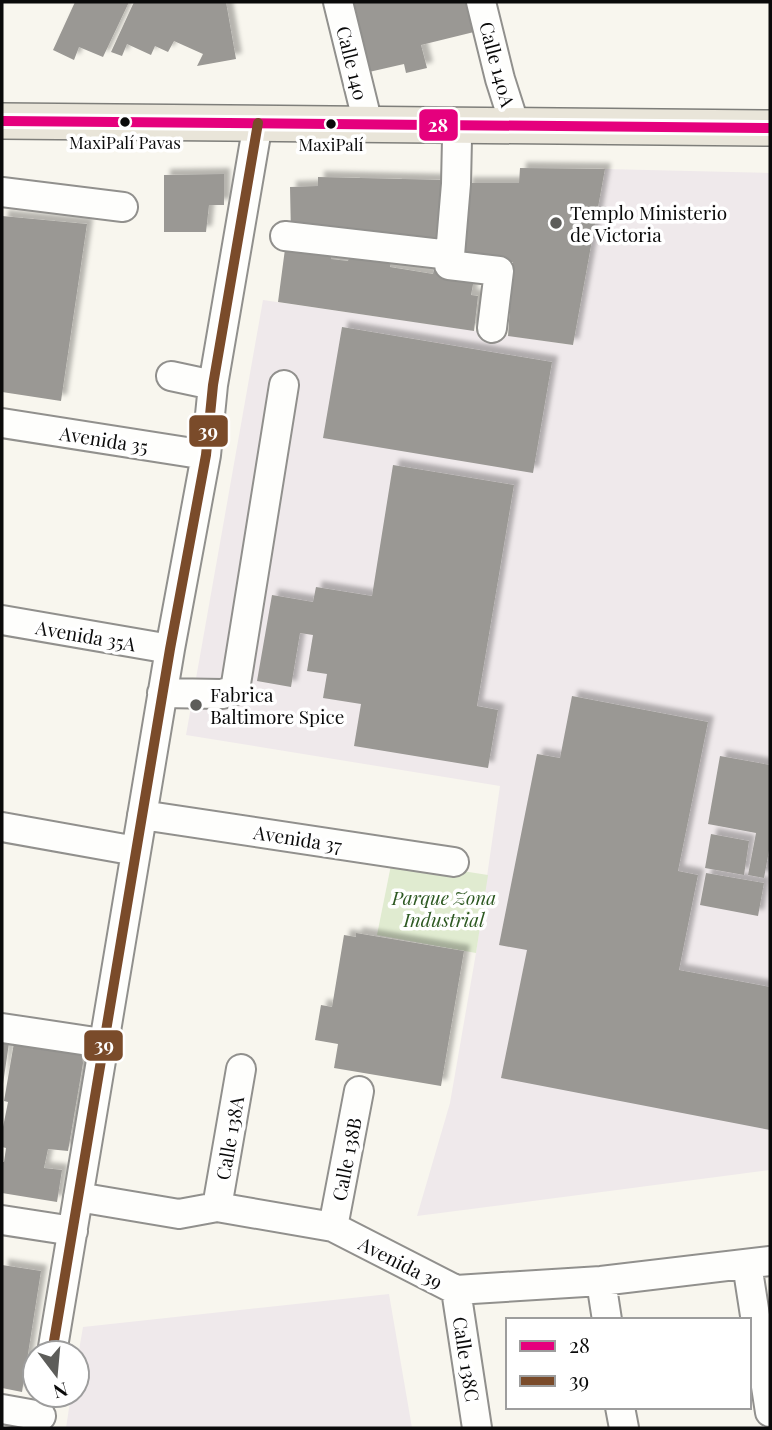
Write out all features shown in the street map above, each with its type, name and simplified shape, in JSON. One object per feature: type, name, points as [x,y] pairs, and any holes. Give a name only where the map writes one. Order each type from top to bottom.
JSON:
[{"type":"main road","points":[[257,129],[368,124],[770,128]]},
{"type":"main road","points":[[3,127],[257,129],[457,139],[770,146]]},
{"type":"street","name":"Calle 140","points":[[338,2],[368,124]]},
{"type":"street","name":"Calle 140A","points":[[481,2],[515,126]]},
{"type":"street","points":[[54,1339],[102,1042],[206,455],[214,385],[257,129]]},
{"type":"street","points":[[457,139],[449,265],[499,271],[492,328]]},
{"type":"street","points":[[2,192],[123,207]]},
{"type":"street","points":[[285,236],[450,255]]},
{"type":"street","points":[[171,376],[214,385]]},
{"type":"street","points":[[162,693],[222,694],[235,690],[284,385]]},
{"type":"street","name":"Avenida 35","points":[[2,423],[206,455]]},
{"type":"street","name":"Avenida 35A","points":[[2,620],[170,649]]},
{"type":"street","name":"Avenida 37","points":[[142,815],[454,862]]},
{"type":"street","points":[[2,827],[136,851]]},
{"type":"street","points":[[2,1028],[102,1042]]},
{"type":"street","name":"Calle 138A","points":[[217,1207],[241,1069]]},
{"type":"street","name":"Calle 138B","points":[[332,1227],[359,1091]]},
{"type":"street","name":"Avenida 39","points":[[78,1197],[179,1214],[217,1207],[332,1227],[456,1290],[601,1281],[759,1263]]},
{"type":"street","points":[[2,1220],[73,1231]]},
{"type":"street","points":[[759,1263],[770,1412]]},
{"type":"street","points":[[601,1281],[607,1318]]},
{"type":"street","name":"Calle 138C","points":[[456,1290],[477,1428]]},
{"type":"street","points":[[2,1409],[41,1413]]},
{"type":"street","points":[[620,1409],[624,1428]]},
{"type":"shaded area","points":[[605,169],[770,173],[770,1170],[417,1216],[450,1103],[476,953],[500,786],[186,735],[263,300],[573,345]]},
{"type":"shaded area","points":[[389,1294],[412,1428],[66,1428],[69,1409],[91,1409],[91,1339],[81,1339],[83,1327]]},
{"type":"green space","name":"Parque Zona Industrial","points":[[392,860],[488,875],[476,953],[377,935]]},
{"type":"building","points":[[75,2],[129,2],[103,57],[79,47],[74,60],[53,50]]},
{"type":"building","points":[[134,2],[226,2],[236,59],[197,66],[203,54],[174,41],[168,52],[155,46],[151,55],[127,44],[122,56],[111,52]]},
{"type":"building","points":[[352,2],[466,2],[474,32],[421,45],[427,68],[406,73],[404,64],[369,72]]},
{"type":"building","name":"Templo Ministerio de Victoria","points":[[520,168],[605,169],[573,345],[508,336],[513,262],[464,260],[466,183],[519,183]]},
{"type":"building","points":[[224,174],[224,205],[209,205],[206,232],[164,232],[164,175]]},
{"type":"building","points":[[318,177],[445,180],[443,238],[319,232],[291,235],[290,187],[318,186]]},
{"type":"building","points":[[2,216],[87,224],[61,401],[2,392]]},
{"type":"building","points":[[285,249],[331,254],[331,259],[348,261],[349,257],[391,263],[390,267],[433,274],[434,270],[457,273],[474,279],[471,295],[478,296],[474,331],[278,302]]},
{"type":"building","points":[[342,327],[552,362],[533,473],[323,438]]},
{"type":"building","points":[[393,465],[514,485],[477,706],[498,710],[488,768],[354,746],[361,704],[323,698],[327,674],[307,671],[313,635],[300,633],[291,687],[257,681],[272,595],[313,602],[316,587],[372,596]]},
{"type":"building","points":[[572,696],[708,722],[678,871],[698,875],[679,970],[770,987],[770,1130],[501,1078],[527,950],[499,945],[537,754],[560,758]]},
{"type":"building","points":[[720,756],[770,765],[770,845],[764,878],[748,875],[756,833],[708,824]]},
{"type":"building","points":[[711,834],[749,841],[744,875],[705,868]]},
{"type":"building","points":[[706,873],[764,883],[758,916],[700,905]]},
{"type":"building","points":[[356,933],[464,951],[441,1086],[334,1068],[338,1044],[315,1040],[321,1005],[332,1007],[344,935],[356,937]]},
{"type":"building","points":[[15,1037],[77,1048],[82,1055],[83,1063],[68,1151],[48,1149],[44,1168],[62,1170],[57,1202],[2,1193],[2,1162],[6,1148],[2,1147],[2,1132],[8,1102],[4,1101]]},
{"type":"building","points":[[2,1042],[9,1043],[3,1084],[2,1084]]},
{"type":"building","points":[[2,1265],[41,1271],[30,1339],[21,1339],[21,1392],[2,1388]]},
{"type":"transit line","name":"28","points":[[2,121],[770,128]]},
{"type":"transit line","name":"39","points":[[54,1339],[170,649],[206,455],[213,385],[258,123]]},
{"type":"place","name":"MaxiPalí Pavas","points":[[125,122]]},
{"type":"place","name":"MaxiPalí","points":[[331,124]]},
{"type":"place","name":"Templo Ministerio de Victoria","points":[[556,223]]},
{"type":"place","name":"Fabrica Baltimore Spice","points":[[196,705]]}]
